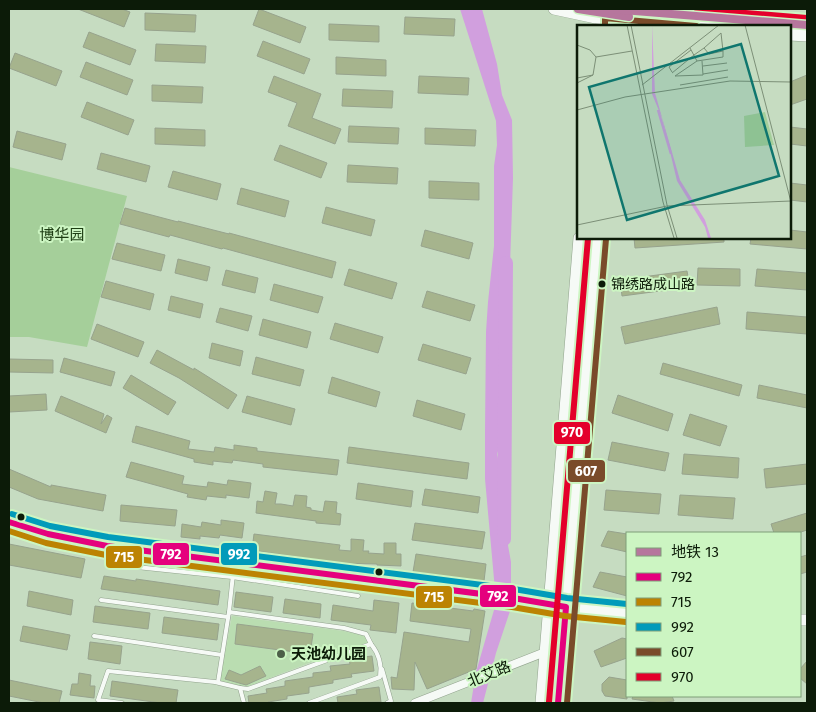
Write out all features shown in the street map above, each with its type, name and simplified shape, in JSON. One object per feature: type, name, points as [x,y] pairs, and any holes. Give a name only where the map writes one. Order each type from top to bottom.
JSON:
[{"type":"main road","points":[[554,9],[676,25]]},
{"type":"main road","points":[[612,16],[772,25]]},
{"type":"main road","points":[[791,26],[807,27]]},
{"type":"main road","points":[[791,35],[807,36]]},
{"type":"main road","points":[[541,703],[579,239]]},
{"type":"main road","points":[[558,703],[597,239]]},
{"type":"main road","points":[[9,522],[48,534],[91,543],[512,598],[550,605],[626,613]]},
{"type":"street","name":"北艾路","points":[[415,703],[563,645]]},
{"type":"lane","points":[[218,682],[229,615],[234,562]]},
{"type":"lane","points":[[108,564],[232,577],[358,596]]},
{"type":"lane","points":[[100,600],[344,628],[366,634],[378,652],[391,701],[386,703]]},
{"type":"lane","points":[[94,636],[222,655]]},
{"type":"lane","points":[[122,703],[97,702],[108,671],[218,682],[248,689],[371,644]]},
{"type":"lane","points":[[309,703],[380,677],[382,668]]},
{"type":"lane","points":[[240,688],[244,703]]},
{"type":"shaded area","points":[[460,9],[482,9],[497,64],[502,95],[512,120],[513,178],[510,266],[506,279],[505,431],[497,454],[504,485],[504,523],[511,562],[510,611],[496,653],[483,703],[471,703],[476,672],[494,610],[495,590],[485,479],[485,431],[486,332],[494,246],[494,166],[497,145],[496,121]]},
{"type":"shaded area","name":"天池幼儿园","points":[[232,616],[343,631],[365,636],[368,643],[249,686],[240,686],[220,681]]},
{"type":"green space","name":"博华园","points":[[9,167],[127,196],[87,347],[29,337],[9,337]]},
{"type":"building","points":[[78,9],[122,9],[130,12],[124,27]]},
{"type":"building","points":[[259,9],[306,27],[300,43],[253,25]]},
{"type":"building","points":[[145,13],[196,15],[195,32],[145,30]]},
{"type":"building","points":[[405,17],[455,19],[454,36],[404,34]]},
{"type":"building","points":[[329,24],[379,26],[379,42],[329,40]]},
{"type":"building","points":[[89,32],[136,50],[130,65],[83,47]]},
{"type":"building","points":[[263,41],[310,59],[304,74],[257,56]]},
{"type":"building","points":[[156,44],[206,46],[205,63],[155,61]]},
{"type":"building","points":[[15,53],[62,71],[56,86],[9,68]]},
{"type":"building","points":[[336,57],[386,60],[386,76],[336,74]]},
{"type":"building","points":[[86,62],[133,80],[127,95],[80,77]]},
{"type":"building","points":[[807,75],[807,99],[791,105],[791,82]]},
{"type":"building","points":[[274,76],[321,94],[312,118],[341,129],[335,144],[288,126],[297,103],[268,92]]},
{"type":"building","points":[[419,76],[469,78],[468,95],[418,93]]},
{"type":"building","points":[[152,85],[203,87],[202,103],[152,101]]},
{"type":"building","points":[[343,89],[393,91],[392,108],[342,106]]},
{"type":"building","points":[[87,102],[134,120],[128,135],[81,117]]},
{"type":"building","points":[[349,126],[399,128],[398,144],[348,142]]},
{"type":"building","points":[[791,127],[807,129],[807,146],[791,144]]},
{"type":"building","points":[[155,128],[205,130],[205,146],[155,144]]},
{"type":"building","points":[[425,128],[476,130],[475,146],[425,144]]},
{"type":"building","points":[[17,131],[66,144],[62,160],[13,147]]},
{"type":"building","points":[[280,145],[327,163],[321,178],[274,160]]},
{"type":"building","points":[[101,153],[150,166],[146,182],[97,169]]},
{"type":"building","points":[[348,165],[398,168],[397,184],[347,182]]},
{"type":"building","points":[[173,171],[221,184],[217,200],[168,187]]},
{"type":"building","points":[[429,181],[479,183],[479,200],[429,198]]},
{"type":"building","points":[[791,183],[807,185],[807,202],[791,200]]},
{"type":"building","points":[[241,188],[289,201],[285,217],[237,204]]},
{"type":"building","points":[[326,207],[375,220],[371,236],[322,223]]},
{"type":"building","points":[[125,208],[229,233],[336,262],[332,278],[223,248],[170,235],[169,237],[120,224]]},
{"type":"building","points":[[425,230],[473,243],[469,259],[421,246]]},
{"type":"building","points":[[791,230],[807,232],[807,249],[750,244],[751,239],[791,239]]},
{"type":"building","points":[[634,239],[724,239],[724,242],[635,248]]},
{"type":"building","points":[[117,243],[165,255],[161,271],[112,259]]},
{"type":"building","points":[[178,259],[210,267],[207,281],[175,273]]},
{"type":"building","points":[[698,268],[740,269],[740,286],[697,285]]},
{"type":"building","points":[[349,269],[397,283],[392,299],[344,285]]},
{"type":"building","points":[[757,269],[807,273],[807,290],[755,286]]},
{"type":"building","points":[[226,270],[258,278],[255,293],[222,285]]},
{"type":"building","points":[[687,271],[690,287],[622,296],[620,280]]},
{"type":"building","points":[[106,281],[154,294],[150,310],[101,297]]},
{"type":"building","points":[[274,284],[323,297],[318,313],[270,300]]},
{"type":"building","points":[[427,291],[475,305],[470,321],[422,307]]},
{"type":"building","points":[[171,296],[203,304],[200,318],[168,310]]},
{"type":"building","points":[[717,307],[720,324],[625,344],[621,327]]},
{"type":"building","points":[[220,308],[252,316],[248,331],[216,322]]},
{"type":"building","points":[[747,312],[807,317],[807,334],[746,329]]},
{"type":"building","points":[[263,319],[311,332],[307,348],[259,335]]},
{"type":"building","points":[[335,323],[383,337],[378,353],[330,339]]},
{"type":"building","points":[[97,324],[144,342],[138,357],[91,339]]},
{"type":"building","points":[[212,343],[243,351],[240,366],[209,358]]},
{"type":"building","points":[[423,344],[471,358],[466,374],[418,360]]},
{"type":"building","points":[[157,350],[194,370],[194,368],[237,395],[228,409],[179,378],[150,363]]},
{"type":"building","points":[[256,357],[304,370],[300,386],[252,374]]},
{"type":"building","points":[[64,358],[115,372],[111,386],[60,372]]},
{"type":"building","points":[[9,359],[53,360],[53,373],[9,372]]},
{"type":"building","points":[[663,363],[742,385],[739,396],[660,374]]},
{"type":"building","points":[[131,375],[176,402],[168,415],[123,388]]},
{"type":"building","points":[[332,377],[380,392],[376,407],[328,393]]},
{"type":"building","points":[[759,385],[807,395],[807,408],[757,398]]},
{"type":"building","points":[[46,394],[47,410],[9,412],[9,396]]},
{"type":"building","points":[[618,395],[673,414],[668,431],[612,413]]},
{"type":"building","points":[[61,396],[104,414],[101,424],[107,415],[112,418],[106,433],[55,411]]},
{"type":"building","points":[[247,396],[295,409],[291,425],[242,412]]},
{"type":"building","points":[[417,400],[465,414],[461,430],[413,416]]},
{"type":"building","points":[[690,414],[727,426],[720,446],[683,435]]},
{"type":"building","points":[[136,426],[190,441],[188,449],[214,452],[215,447],[234,450],[234,445],[257,448],[257,451],[339,460],[337,475],[263,467],[263,464],[233,460],[232,463],[213,461],[213,465],[194,462],[194,459],[132,442]]},
{"type":"building","points":[[612,442],[669,453],[665,471],[608,460]]},
{"type":"building","points":[[349,447],[469,463],[467,479],[347,463]]},
{"type":"building","points":[[684,454],[739,458],[738,478],[682,474]]},
{"type":"building","points":[[131,462],[184,476],[182,484],[207,487],[208,482],[227,485],[228,480],[251,483],[249,498],[226,495],[226,498],[207,496],[206,500],[187,497],[188,494],[126,477]]},
{"type":"building","points":[[807,464],[807,484],[766,488],[764,469]]},
{"type":"building","points":[[9,469],[51,487],[51,485],[106,495],[103,511],[38,499],[9,487]]},
{"type":"building","points":[[358,483],[413,491],[411,507],[356,499]]},
{"type":"building","points":[[425,489],[480,497],[478,513],[422,505]]},
{"type":"building","points":[[606,490],[661,494],[659,514],[604,510]]},
{"type":"building","points":[[265,491],[277,493],[275,504],[293,506],[295,495],[307,496],[306,507],[323,512],[325,501],[337,502],[336,513],[341,514],[340,525],[256,513],[257,501],[263,502]]},
{"type":"building","points":[[680,495],[735,498],[733,519],[678,515]]},
{"type":"building","points":[[121,505],[177,510],[175,526],[120,521]]},
{"type":"building","points":[[807,513],[807,530],[801,532],[774,532],[771,524]]},
{"type":"building","points":[[221,520],[244,523],[242,538],[220,535],[219,538],[200,536],[200,539],[181,537],[182,524],[201,527],[202,522],[221,525]]},
{"type":"building","points":[[415,523],[485,532],[482,549],[412,540]]},
{"type":"building","points":[[608,531],[626,534],[626,552],[601,546]]},
{"type":"building","points":[[254,534],[340,545],[339,550],[351,551],[351,539],[364,540],[363,551],[369,551],[368,553],[384,554],[384,543],[396,543],[396,554],[401,554],[401,566],[337,563],[252,550]]},
{"type":"building","points":[[9,544],[85,559],[81,578],[9,565]]},
{"type":"building","points":[[416,554],[486,564],[484,581],[413,572]]},
{"type":"building","points":[[807,555],[807,572],[801,574],[801,557]]},
{"type":"building","points":[[600,572],[626,577],[626,596],[593,587]]},
{"type":"building","points":[[104,576],[220,591],[218,605],[101,589]]},
{"type":"building","points":[[29,591],[73,600],[71,615],[27,606]]},
{"type":"building","points":[[236,592],[273,597],[271,612],[234,607]]},
{"type":"building","points":[[285,599],[321,604],[320,618],[283,613]]},
{"type":"building","points":[[374,600],[399,603],[396,633],[370,630],[371,625],[331,620],[333,605],[373,611]]},
{"type":"building","points":[[412,603],[485,611],[476,669],[427,689],[415,662],[414,690],[392,689],[391,677],[397,678],[404,632],[469,642],[471,629],[410,621]]},
{"type":"building","points":[[95,606],[150,613],[148,629],[93,622]]},
{"type":"building","points":[[164,617],[219,624],[217,640],[162,633]]},
{"type":"building","points":[[237,624],[313,634],[310,654],[235,644]]},
{"type":"building","points":[[23,626],[70,635],[67,650],[20,641]]},
{"type":"building","points":[[622,638],[626,639],[626,658],[601,667],[594,651]]},
{"type":"building","points":[[90,642],[122,646],[120,664],[88,659]]},
{"type":"building","points":[[372,656],[374,671],[351,674],[352,677],[333,680],[333,683],[309,687],[309,693],[287,696],[287,699],[269,703],[249,703],[248,696],[267,693],[266,689],[285,686],[285,681],[313,677],[313,673],[331,671],[330,666],[350,664],[349,659]]},
{"type":"building","points":[[807,661],[807,684],[801,679],[801,668]]},
{"type":"building","points":[[260,666],[266,676],[246,685],[225,679],[229,670],[241,675]]},
{"type":"building","points":[[79,673],[91,675],[90,686],[95,686],[94,698],[70,695],[72,684],[78,684]]},
{"type":"building","points":[[609,677],[626,680],[627,699],[605,696],[602,691],[602,684]]},
{"type":"building","points":[[9,680],[62,691],[59,703],[44,703],[9,696]]},
{"type":"building","points":[[112,681],[178,690],[176,703],[161,703],[110,696]]},
{"type":"building","points":[[379,687],[381,702],[338,703],[337,697],[357,694],[356,690]]},
{"type":"building","points":[[633,697],[672,697],[674,701],[660,703],[632,699]]},
{"type":"waterway","points":[[504,539],[506,263]]},
{"type":"metro line","name":"13","points":[[578,9],[629,17]]},
{"type":"metro line","name":"13","points":[[610,9],[807,25]]},
{"type":"transit line","name":"970","points":[[697,9],[807,18]]},
{"type":"transit line","name":"607","points":[[605,25],[605,18],[685,25]]},
{"type":"transit line","name":"970","points":[[549,702],[588,239]]},
{"type":"transit line","name":"607","points":[[567,703],[606,239]]},
{"type":"transit line","name":"992","points":[[12,514],[50,526],[108,537],[514,589],[567,598],[626,604]]},
{"type":"transit line","name":"792","points":[[9,522],[48,534],[107,546],[513,598],[566,607],[558,703]]},
{"type":"transit line","name":"715","points":[[9,531],[46,543],[106,555],[512,607],[565,616],[626,622]]},
{"type":"place","name":"锦绣路成山路","points":[[602,284]]},
{"type":"place","name":"天池幼儿园","points":[[281,654]]}]
